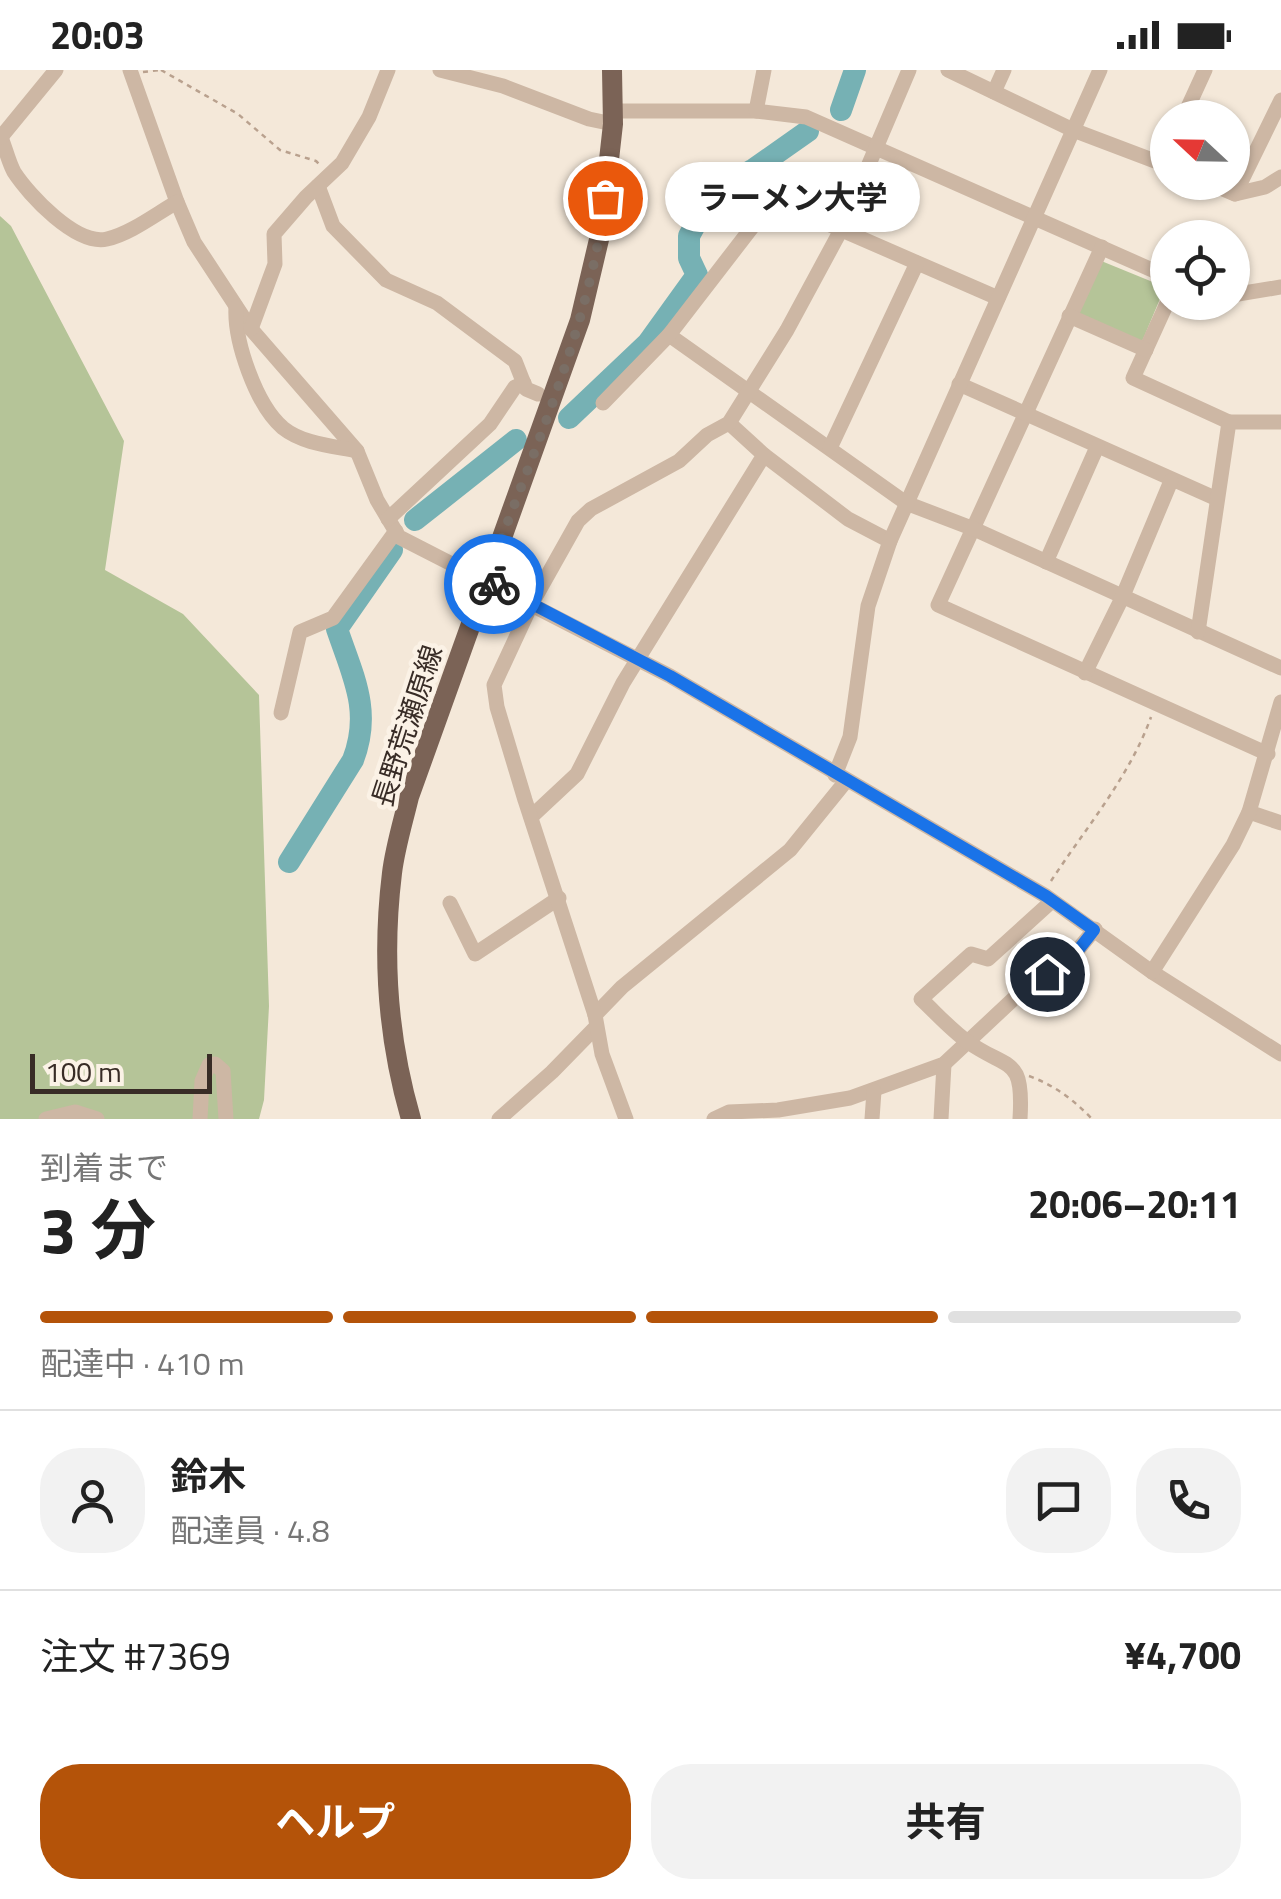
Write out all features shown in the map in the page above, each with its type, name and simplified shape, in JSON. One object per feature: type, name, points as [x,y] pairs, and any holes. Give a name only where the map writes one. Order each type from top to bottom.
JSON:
[{"type":"main road","name":"長野荒瀬原線","points":[[411,1119],[391,1022],[386,949],[392,870],[408,797],[580,320],[601,231],[614,118],[612,70]]},
{"type":"street","points":[[56,70],[1,136],[13,170],[38,200],[68,228],[106,240],[176,202]]},
{"type":"street","points":[[130,70],[194,242],[251,329],[356,451],[399,537],[638,660],[1047,898],[1152,972],[1281,1054]]},
{"type":"street","points":[[251,329],[275,264],[274,234],[342,164],[369,116],[388,70]]},
{"type":"street","points":[[440,70],[503,86],[589,119],[756,112],[806,117],[1150,268]]},
{"type":"street","points":[[756,112],[764,70]]},
{"type":"street","points":[[626,1119],[559,898],[530,817],[494,685],[532,603],[578,521],[591,509],[679,461],[728,423],[841,230],[909,70]]},
{"type":"street","points":[[948,70],[1073,130],[1150,156]]},
{"type":"street","points":[[994,92],[1004,70]]},
{"type":"street","points":[[498,1119],[552,1072],[622,987],[790,850],[841,778],[868,606],[890,541],[1100,70]]},
{"type":"street","points":[[1191,100],[1205,70]]},
{"type":"street","points":[[1250,165],[1281,100]]},
{"type":"street","points":[[1250,191],[1281,177]]},
{"type":"street","points":[[324,180],[332,226],[386,280],[437,303],[515,361],[526,388],[538,394]]},
{"type":"street","points":[[604,403],[669,335],[773,200],[998,298]]},
{"type":"street","points":[[1102,247],[938,605],[1268,754]]},
{"type":"street","points":[[830,448],[917,262]]},
{"type":"street","points":[[1250,291],[1281,287]]},
{"type":"street","points":[[236,307],[235,326],[245,361],[266,406],[283,428],[306,441],[356,451]]},
{"type":"street","points":[[1070,316],[1146,350]]},
{"type":"street","points":[[1160,320],[1133,378],[1229,422],[1281,422]]},
{"type":"street","points":[[669,335],[906,503],[974,529],[1281,668]]},
{"type":"street","points":[[282,713],[300,632],[334,618],[392,525],[490,424],[524,383]]},
{"type":"street","points":[[959,384],[1217,499]]},
{"type":"street","points":[[1198,632],[1229,422]]},
{"type":"street","points":[[728,423],[848,520],[890,541]]},
{"type":"street","points":[[1046,562],[1097,447]]},
{"type":"street","points":[[530,817],[577,774],[638,660],[764,455]]},
{"type":"street","points":[[1085,673],[1122,598],[1170,480]]},
{"type":"street","points":[[1152,972],[1234,845],[1268,754],[1281,702]]},
{"type":"street","points":[[1248,812],[1281,823]]},
{"type":"street","points":[[450,903],[475,954],[559,898]]},
{"type":"street","points":[[1020,1119],[1018,1080],[1011,1064],[969,1043],[921,999],[971,954],[988,959],[1047,898]]},
{"type":"street","points":[[714,1119],[729,1112],[778,1110],[874,1091],[944,1064],[1022,990],[1072,958],[1094,930]]},
{"type":"street","points":[[200,1119],[202,1082],[209,1065],[215,1064],[223,1071],[226,1119]]},
{"type":"street","points":[[941,1119],[944,1064]]},
{"type":"street","points":[[872,1119],[874,1091]]},
{"type":"street","points":[[46,1119],[75,1112],[97,1119]]},
{"type":"path","points":[[160,70],[238,114],[280,150],[316,161],[324,180]]},
{"type":"path","points":[[1047,898],[1144,736],[1156,704]]},
{"type":"path","points":[[1014,1070],[1045,1082],[1092,1119]]},
{"type":"green space","points":[[0,216],[11,226],[124,441],[105,570],[183,614],[259,695],[269,1006],[264,1100],[259,1119],[0,1119]]},
{"type":"green space","points":[[1094,258],[1150,281],[1151,320],[1141,344],[1075,316]]},
{"type":"waterway","points":[[841,110],[855,70]]},
{"type":"waterway","points":[[569,418],[648,343],[697,275],[689,258],[689,236],[713,192],[808,131]]},
{"type":"waterway","points":[[415,520],[516,440]]},
{"type":"waterway","points":[[289,862],[353,760],[361,709],[337,629],[392,550]]},
{"type":"way so far","points":[[494,584],[486,580],[580,320],[605,198]]},
{"type":"place","name":"ラーメン大学","points":[[605,198]]},
{"type":"route","points":[[494,584],[670,676],[1046,896],[1094,930],[1072,958],[1047,974]]}]
